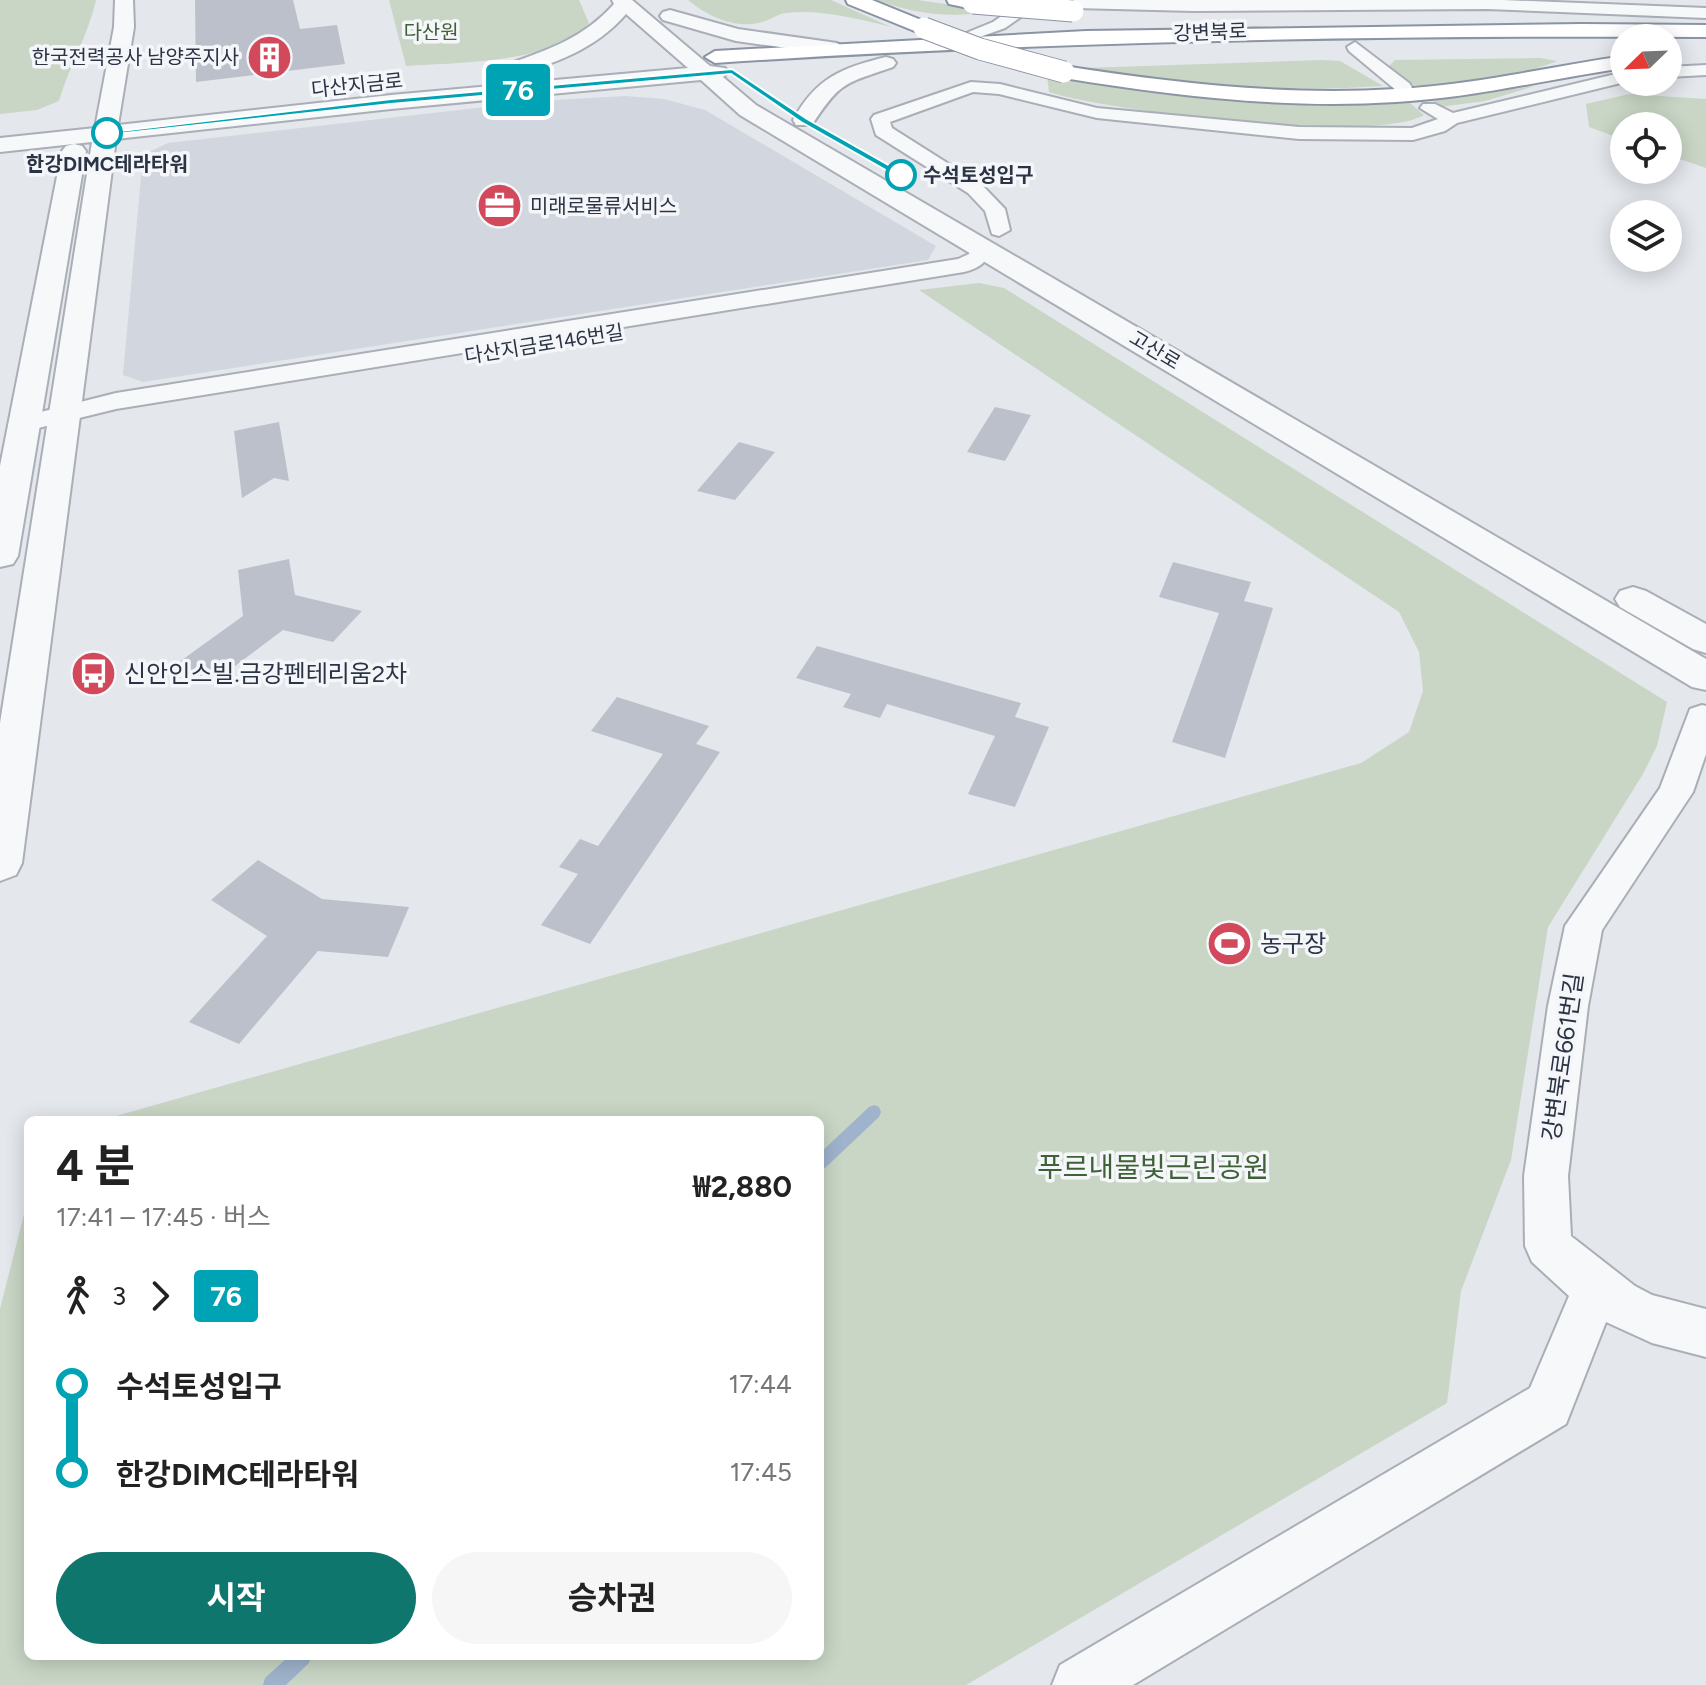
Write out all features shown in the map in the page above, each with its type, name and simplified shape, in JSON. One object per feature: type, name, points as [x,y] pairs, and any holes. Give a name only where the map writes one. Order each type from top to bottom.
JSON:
[{"type":"highway","points":[[855,0],[980,49],[1064,72],[1222,94],[1333,97],[1456,90],[1610,64]]},
{"type":"highway","points":[[965,1],[1073,11],[1487,16],[1706,31]]},
{"type":"highway","name":"강변북로","points":[[717,67],[837,49],[1090,36],[1309,30],[1706,31]]},
{"type":"highway","name":"강변북로","points":[[717,67],[1355,47],[1610,47]]},
{"type":"highway","points":[[1682,49],[1706,50]]},
{"type":"highway","points":[[1682,54],[1706,50]]},
{"type":"street","points":[[0,863],[107,123],[124,27],[124,0]]},
{"type":"street","name":"고산로","points":[[654,0],[717,67],[748,110],[990,239],[1514,531]]},
{"type":"street","points":[[952,42],[999,25],[1037,1],[1194,6],[1487,4],[1706,13]]},
{"type":"street","points":[[1037,1],[1063,24],[1090,36]]},
{"type":"street","points":[[686,58],[623,2],[607,27],[587,41],[502,70],[686,58],[717,67]]},
{"type":"street","points":[[670,16],[736,35],[837,49]]},
{"type":"street","points":[[1355,47],[1403,87]]},
{"type":"street","points":[[1029,98],[1022,72],[1034,55]]},
{"type":"street","points":[[804,120],[822,88],[886,63]]},
{"type":"street","name":"다산지금로","points":[[0,126],[79,126],[569,85],[717,67]]},
{"type":"street","name":"고산로","points":[[717,67],[990,239],[1024,272],[1706,677]]},
{"type":"street","points":[[1682,71],[1706,70]]},
{"type":"street","points":[[990,239],[995,209],[975,189],[883,131],[880,119],[971,87],[1000,89],[1097,113],[1314,134],[1413,134],[1438,127],[1451,119],[1610,80]]},
{"type":"street","name":"다산지금로","points":[[107,123],[388,81]]},
{"type":"street","points":[[569,85],[639,89],[701,98],[748,110]]},
{"type":"street","points":[[1425,105],[1438,115],[1451,119]]},
{"type":"street","points":[[0,556],[79,126]]},
{"type":"street","name":"다산지금로","points":[[0,145],[79,126]]},
{"type":"street","name":"다산지금로146번길","points":[[64,416],[116,401],[964,265],[978,258],[990,239]]},
{"type":"street","name":"다산지금로146번길","points":[[64,416],[133,410],[982,272],[1024,272]]},
{"type":"street","points":[[22,424],[64,416]]},
{"type":"street","points":[[1610,586],[1706,640]]},
{"type":"street","name":"강변북로661번길","points":[[1702,717],[1676,792],[1584,926],[1568,1006],[1546,1176],[1548,1246],[1595,1289],[1644,1316],[1706,1333]]},
{"type":"street","points":[[1080,1685],[1548,1406],[1595,1289]]},
{"type":"shaded area","points":[[625,96],[664,99],[705,110],[936,246],[928,260],[143,382],[123,375],[143,155],[168,143],[538,101]]},
{"type":"green space","points":[[0,0],[96,0],[59,101],[37,110],[0,114]]},
{"type":"green space","name":"다산원","points":[[389,0],[579,0],[589,23],[573,36],[530,54],[406,66]]},
{"type":"green space","points":[[688,0],[831,0],[891,27],[812,12],[783,14],[752,24],[732,23],[713,16]]},
{"type":"green space","points":[[877,0],[918,0],[992,11],[963,15],[933,14]]},
{"type":"green space","points":[[1540,58],[1557,61],[1508,75],[1443,85],[1414,85],[1388,67],[1395,60]]},
{"type":"green space","points":[[1340,61],[1383,86],[1308,89],[1233,86],[1083,68]]},
{"type":"green space","points":[[1047,76],[1137,91],[1228,100],[1318,104],[1410,103],[1424,115],[1397,123],[1354,126],[1241,122],[1079,100],[1049,92]]},
{"type":"green space","points":[[1535,86],[1485,101],[1440,107],[1433,101]]},
{"type":"green space","points":[[1620,96],[1706,99],[1706,168],[1682,160],[1682,112],[1610,112],[1610,135],[1589,127],[1586,104]]},
{"type":"green space","name":"푸르내물빛근린공원","points":[[979,283],[1004,288],[1667,702],[1657,746],[1643,774],[1548,927],[1511,1160],[1461,1291],[1447,1403],[966,1685],[0,1685],[0,1309],[24,1214],[24,1660],[824,1660],[824,1116],[116,1116],[1361,763],[1409,732],[1423,691],[1419,652],[1399,612],[919,290]]},
{"type":"building","name":"한국전력공사 남양주지사","points":[[195,0],[293,0],[300,29],[337,25],[345,64],[196,82]]},
{"type":"building","points":[[995,407],[1031,415],[1005,461],[967,452]]},
{"type":"building","points":[[279,422],[289,481],[274,478],[242,498],[234,431]]},
{"type":"building","points":[[739,442],[775,452],[735,500],[697,491]]},
{"type":"building","points":[[289,559],[295,595],[362,611],[333,642],[283,630],[211,684],[175,665],[243,616],[238,570]]},
{"type":"building","points":[[1173,562],[1251,582],[1244,601],[1273,608],[1225,758],[1172,742],[1219,613],[1159,597]]},
{"type":"building","points":[[817,646],[1021,703],[1015,717],[1049,727],[1015,807],[968,794],[995,736],[887,704],[880,718],[843,707],[851,694],[796,678]]},
{"type":"building","points":[[617,697],[709,726],[696,744],[720,752],[590,944],[541,925],[578,874],[559,867],[580,839],[598,846],[663,754],[591,731]]},
{"type":"building","points":[[258,860],[322,899],[409,907],[388,957],[318,951],[239,1044],[189,1022],[267,936],[211,900]]},
{"type":"waterway","points":[[824,1159],[874,1112]]},
{"type":"waterway","points":[[272,1685],[298,1660]]},
{"type":"bus line","name":"76","points":[[107,133],[391,102],[732,71],[804,120],[901,175]]},
{"type":"place","name":"한국전력공사 남양주지사","points":[[270,57]]},
{"type":"place","name":"한강DIMC테라타워","points":[[107,133]]},
{"type":"place","name":"수석토성입구","points":[[901,175]]},
{"type":"place","name":"미래로물류서비스","points":[[499,206]]},
{"type":"place","name":"신안인스빌.금강펜테리움2차","points":[[93,674]]},
{"type":"place","name":"농구장","points":[[1229,944]]}]
